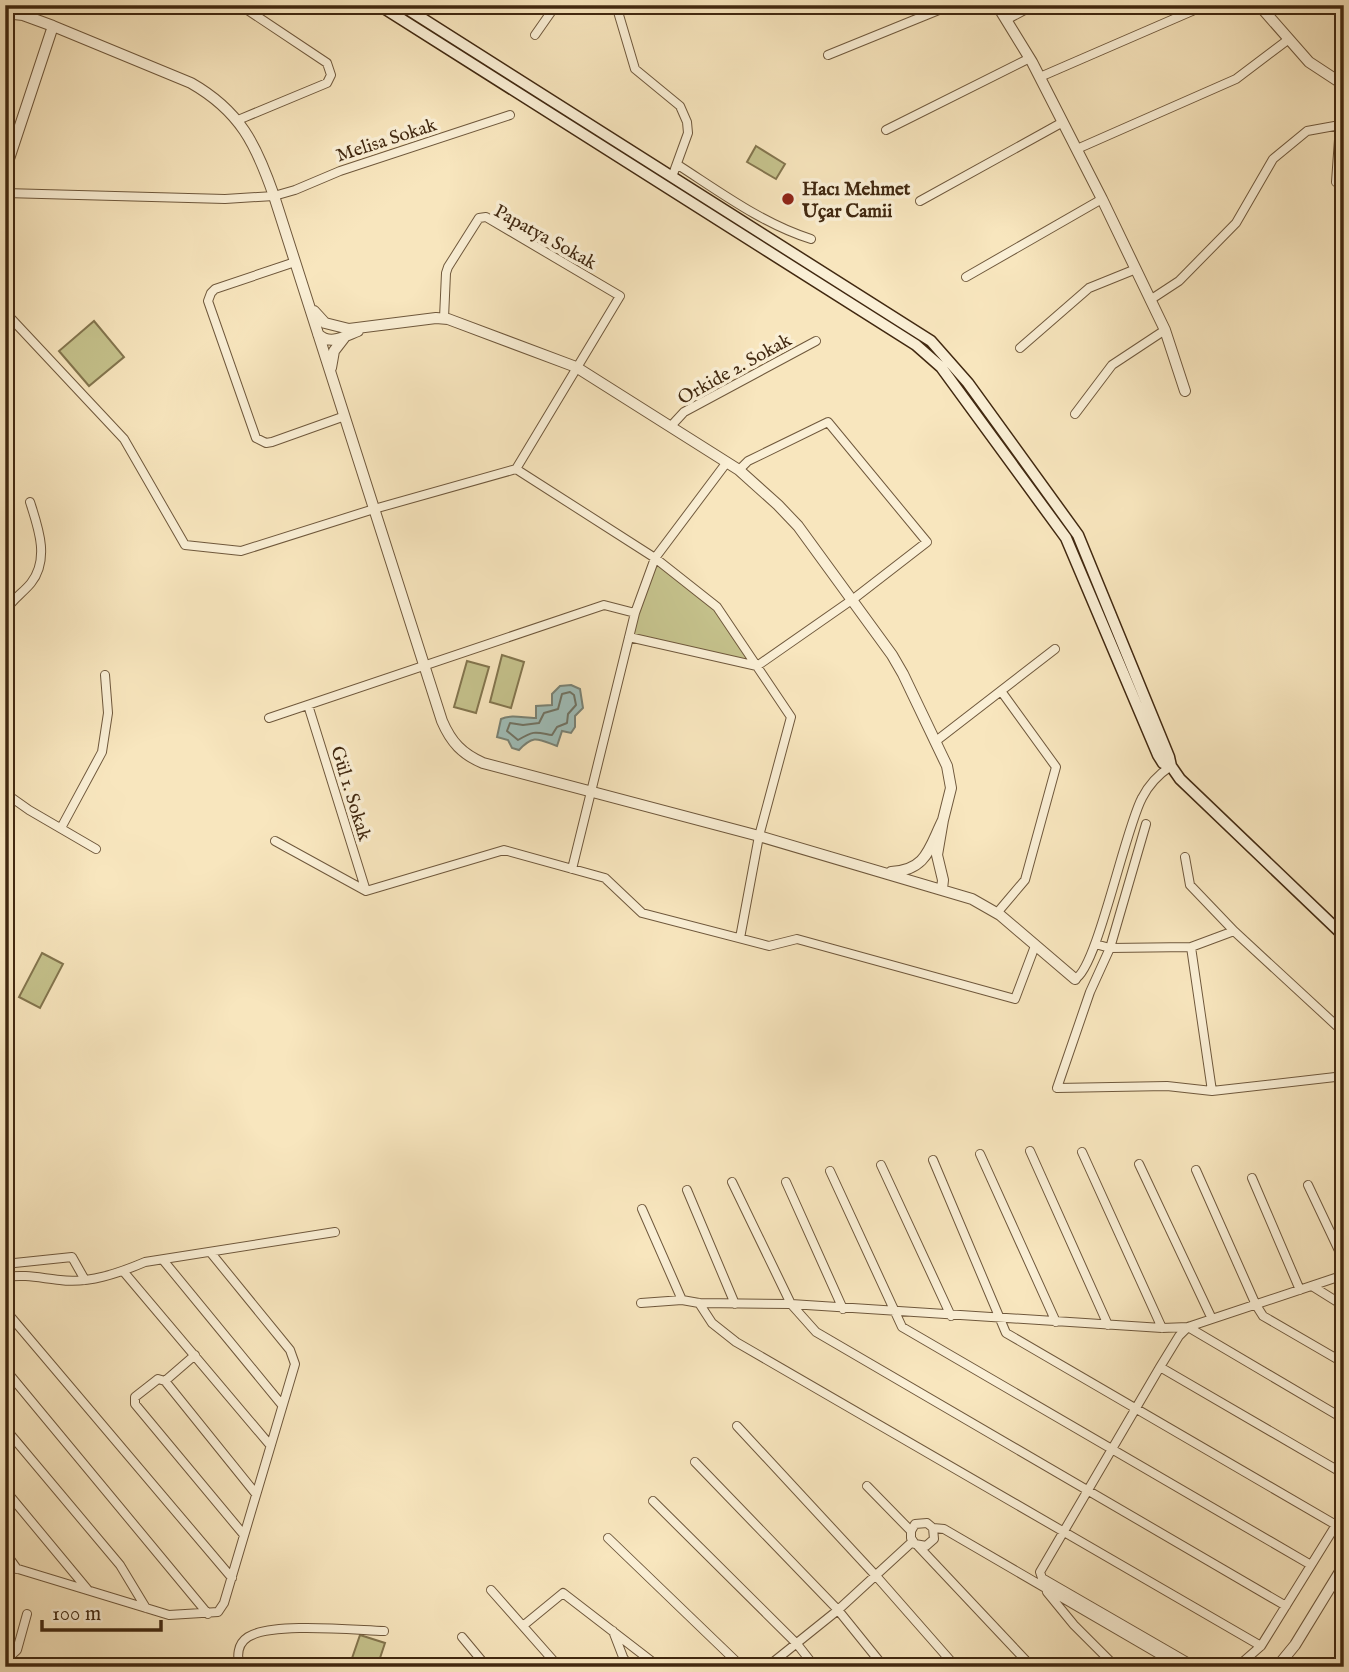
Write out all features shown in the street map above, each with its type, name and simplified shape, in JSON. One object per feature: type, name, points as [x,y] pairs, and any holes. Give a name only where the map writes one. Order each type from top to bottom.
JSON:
[{"type":"main road","points":[[379,5],[896,325],[931,341],[948,358],[1003,429],[1078,535],[1171,766],[1180,779],[1344,936]]},
{"type":"main road","points":[[401,5],[672,177],[896,325]]},
{"type":"street","points":[[238,120],[327,83],[331,75],[327,63],[240,5]]},
{"type":"street","points":[[535,35],[556,5]]},
{"type":"street","points":[[616,5],[635,69],[680,106],[684,114],[688,132],[672,177]]},
{"type":"street","points":[[828,55],[951,5]]},
{"type":"street","points":[[998,5],[1030,58],[1102,199],[1165,330],[1185,391]]},
{"type":"street","points":[[1006,20],[1034,5]]},
{"type":"street","points":[[1040,77],[1206,5]]},
{"type":"street","points":[[1259,5],[1309,62],[1344,85]]},
{"type":"street","points":[[5,13],[23,15],[191,83],[208,93],[238,120],[256,146],[442,721],[449,737],[461,751],[483,763],[759,836],[972,899],[997,913],[1075,979],[1080,976],[1096,944],[1131,822],[1142,796],[1158,775],[1171,766]]},
{"type":"street","points":[[5,171],[52,26]]},
{"type":"street","points":[[1077,149],[1236,79],[1289,39]]},
{"type":"street","points":[[886,130],[1030,58]]},
{"type":"street","points":[[1336,182],[1340,125],[1344,113]]},
{"type":"street","name":"Melisa Sokak","points":[[5,193],[225,199],[274,196],[340,171],[510,115]]},
{"type":"street","points":[[920,201],[1063,122]]},
{"type":"street","points":[[1150,300],[1179,281],[1236,223],[1273,159],[1307,131],[1340,125]]},
{"type":"street","points":[[678,165],[750,211],[794,234],[811,239]]},
{"type":"street","points":[[966,276],[1102,199]]},
{"type":"street","name":"Papatya Sokak","points":[[444,318],[448,267],[479,218],[486,217],[620,296],[576,368]]},
{"type":"street","points":[[295,262],[215,289],[208,301],[256,438],[266,443],[272,442],[345,416]]},
{"type":"street","points":[[1020,348],[1089,288],[1136,270]]},
{"type":"street","points":[[308,302],[320,319],[331,326],[369,328],[444,318],[576,368],[727,462],[769,495],[798,526],[892,655],[947,766],[951,788],[937,855],[943,880],[942,889]]},
{"type":"street","points":[[5,312],[124,439],[185,545],[241,551],[374,509],[516,469],[576,368]]},
{"type":"street","points":[[318,334],[328,341],[369,328]]},
{"type":"street","points":[[1074,414],[1112,365],[1165,330]]},
{"type":"street","points":[[332,376],[334,351],[348,335]]},
{"type":"street","name":"Orkide 2. Sokak","points":[[671,426],[684,412],[816,341]]},
{"type":"street","points":[[629,637],[757,666],[853,599],[927,542],[828,422],[748,461],[739,470]]},
{"type":"street","points":[[572,869],[635,613],[655,558],[727,462]]},
{"type":"street","points":[[516,469],[655,558],[717,607],[790,717],[759,836],[740,939]]},
{"type":"street","points":[[5,612],[34,579],[41,556],[41,535],[30,502]]},
{"type":"street","points":[[269,718],[604,605],[635,613]]},
{"type":"street","points":[[936,741],[1055,649]]},
{"type":"street","points":[[61,828],[102,752],[108,713],[105,675]]},
{"type":"street","points":[[997,913],[1025,880],[1056,767],[1002,691]]},
{"type":"street","name":"Gül 1. Sokak","points":[[308,705],[366,891]]},
{"type":"street","points":[[5,793],[96,849]]},
{"type":"street","points":[[930,886],[919,872],[943,820]]},
{"type":"street","points":[[1146,824],[1110,948],[1090,992],[1058,1088],[1167,1086],[1212,1091],[1344,1076]]},
{"type":"street","points":[[275,842],[366,891],[504,850],[605,878],[642,913],[769,946],[797,939],[1015,999],[1035,946]]},
{"type":"street","points":[[1185,857],[1190,885],[1234,931],[1338,1027]]},
{"type":"street","points":[[886,872],[903,871],[924,859]]},
{"type":"street","points":[[1096,944],[1110,948],[1191,947],[1234,931]]},
{"type":"street","points":[[1191,947],[1212,1091]]},
{"type":"street","points":[[1030,1151],[1108,1325]]},
{"type":"street","points":[[1082,1152],[1162,1328]]},
{"type":"street","points":[[980,1154],[1056,1322]]},
{"type":"street","points":[[933,1160],[1006,1333],[1336,1525]]},
{"type":"street","points":[[1139,1164],[1212,1319]]},
{"type":"street","points":[[881,1165],[951,1316]]},
{"type":"street","points":[[1196,1170],[1256,1305],[1264,1316],[1344,1363]]},
{"type":"street","points":[[830,1171],[902,1327],[1311,1565]]},
{"type":"street","points":[[1252,1178],[1300,1290]]},
{"type":"street","points":[[732,1182],[791,1304],[816,1332],[1286,1606]]},
{"type":"street","points":[[786,1182],[843,1308]]},
{"type":"street","points":[[1308,1185],[1344,1261]]},
{"type":"street","points":[[687,1190],[735,1304]]},
{"type":"street","points":[[642,1209],[682,1300]]},
{"type":"street","points":[[5,1277],[23,1274],[62,1281],[85,1280],[145,1262],[335,1232]]},
{"type":"street","points":[[5,1564],[169,1615],[218,1612],[225,1603],[295,1364],[290,1350],[211,1253]]},
{"type":"street","points":[[5,1264],[72,1257],[85,1280]]},
{"type":"street","points":[[163,1260],[282,1405]]},
{"type":"street","points":[[123,1270],[270,1445]]},
{"type":"street","points":[[641,1303],[682,1300],[699,1303],[791,1304],[894,1313],[1162,1328],[1188,1327],[1344,1275]]},
{"type":"street","points":[[1312,1286],[1344,1306]]},
{"type":"street","points":[[699,1303],[712,1322],[736,1342],[1261,1646]]},
{"type":"street","points":[[5,1310],[232,1578]]},
{"type":"street","points":[[1188,1327],[1179,1336],[1160,1367],[1040,1572],[1042,1578],[1196,1667]]},
{"type":"street","points":[[1188,1327],[1344,1419]]},
{"type":"street","points":[[165,1381],[195,1355]]},
{"type":"street","points":[[1160,1367],[1344,1474]]},
{"type":"street","points":[[5,1369],[208,1614]]},
{"type":"street","points":[[244,1535],[135,1404],[135,1397],[158,1379],[165,1381],[256,1494]]},
{"type":"street","points":[[737,1426],[956,1667]]},
{"type":"street","points":[[5,1428],[120,1565],[146,1608]]},
{"type":"street","points":[[695,1462],[838,1610],[884,1667]]},
{"type":"street","points":[[867,1486],[911,1531],[915,1544],[1032,1667]]},
{"type":"street","points":[[5,1490],[89,1591]]},
{"type":"street","points":[[653,1500],[797,1644],[815,1667]]},
{"type":"street","points":[[1237,1667],[1261,1646],[1344,1512]]},
{"type":"street","points":[[911,1531],[915,1524],[923,1522],[933,1528],[944,1529],[1181,1667]]},
{"type":"street","points":[[915,1544],[926,1546],[932,1542],[935,1535],[933,1528]]},
{"type":"street","points":[[608,1538],[742,1667]]},
{"type":"street","points":[[767,1667],[915,1544]]},
{"type":"street","points":[[5,1552],[17,1569]]},
{"type":"street","points":[[1277,1667],[1295,1645],[1344,1565]]},
{"type":"street","points":[[1043,1587],[1074,1625],[1115,1667]]},
{"type":"street","points":[[491,1590],[559,1667]]},
{"type":"street","points":[[524,1625],[564,1593],[659,1667]]},
{"type":"street","points":[[5,1661],[17,1650],[27,1614]]},
{"type":"street","points":[[240,1667],[239,1648],[247,1638],[276,1629],[384,1631]]},
{"type":"street","points":[[613,1632],[629,1667]]},
{"type":"street","points":[[461,1637],[487,1667]]},
{"type":"street","points":[[1306,1667],[1335,1663],[1344,1667]]},
{"type":"shaded area","points":[[756,146],[785,164],[776,179],[747,162]]},
{"type":"shaded area","points":[[94,321],[124,357],[89,386],[59,351]]},
{"type":"shaded area","points":[[655,558],[717,607],[757,666],[629,637]]},
{"type":"shaded area","points":[[502,655],[524,662],[511,708],[490,702]]},
{"type":"shaded area","points":[[467,661],[489,667],[476,713],[454,707]]},
{"type":"shaded area","points":[[42,953],[63,964],[40,1008],[19,997]]},
{"type":"shaded area","points":[[360,1635],[385,1643],[377,1667],[349,1667]]},
{"type":"water","points":[[571,685],[580,689],[583,708],[575,716],[575,727],[571,733],[562,731],[557,746],[536,739],[519,750],[512,748],[508,740],[497,737],[501,719],[513,716],[536,718],[536,706],[552,705],[552,694],[560,686]]},
{"type":"place","name":"Hacı Mehmet Uçar Camii","points":[[788,199]]}]
